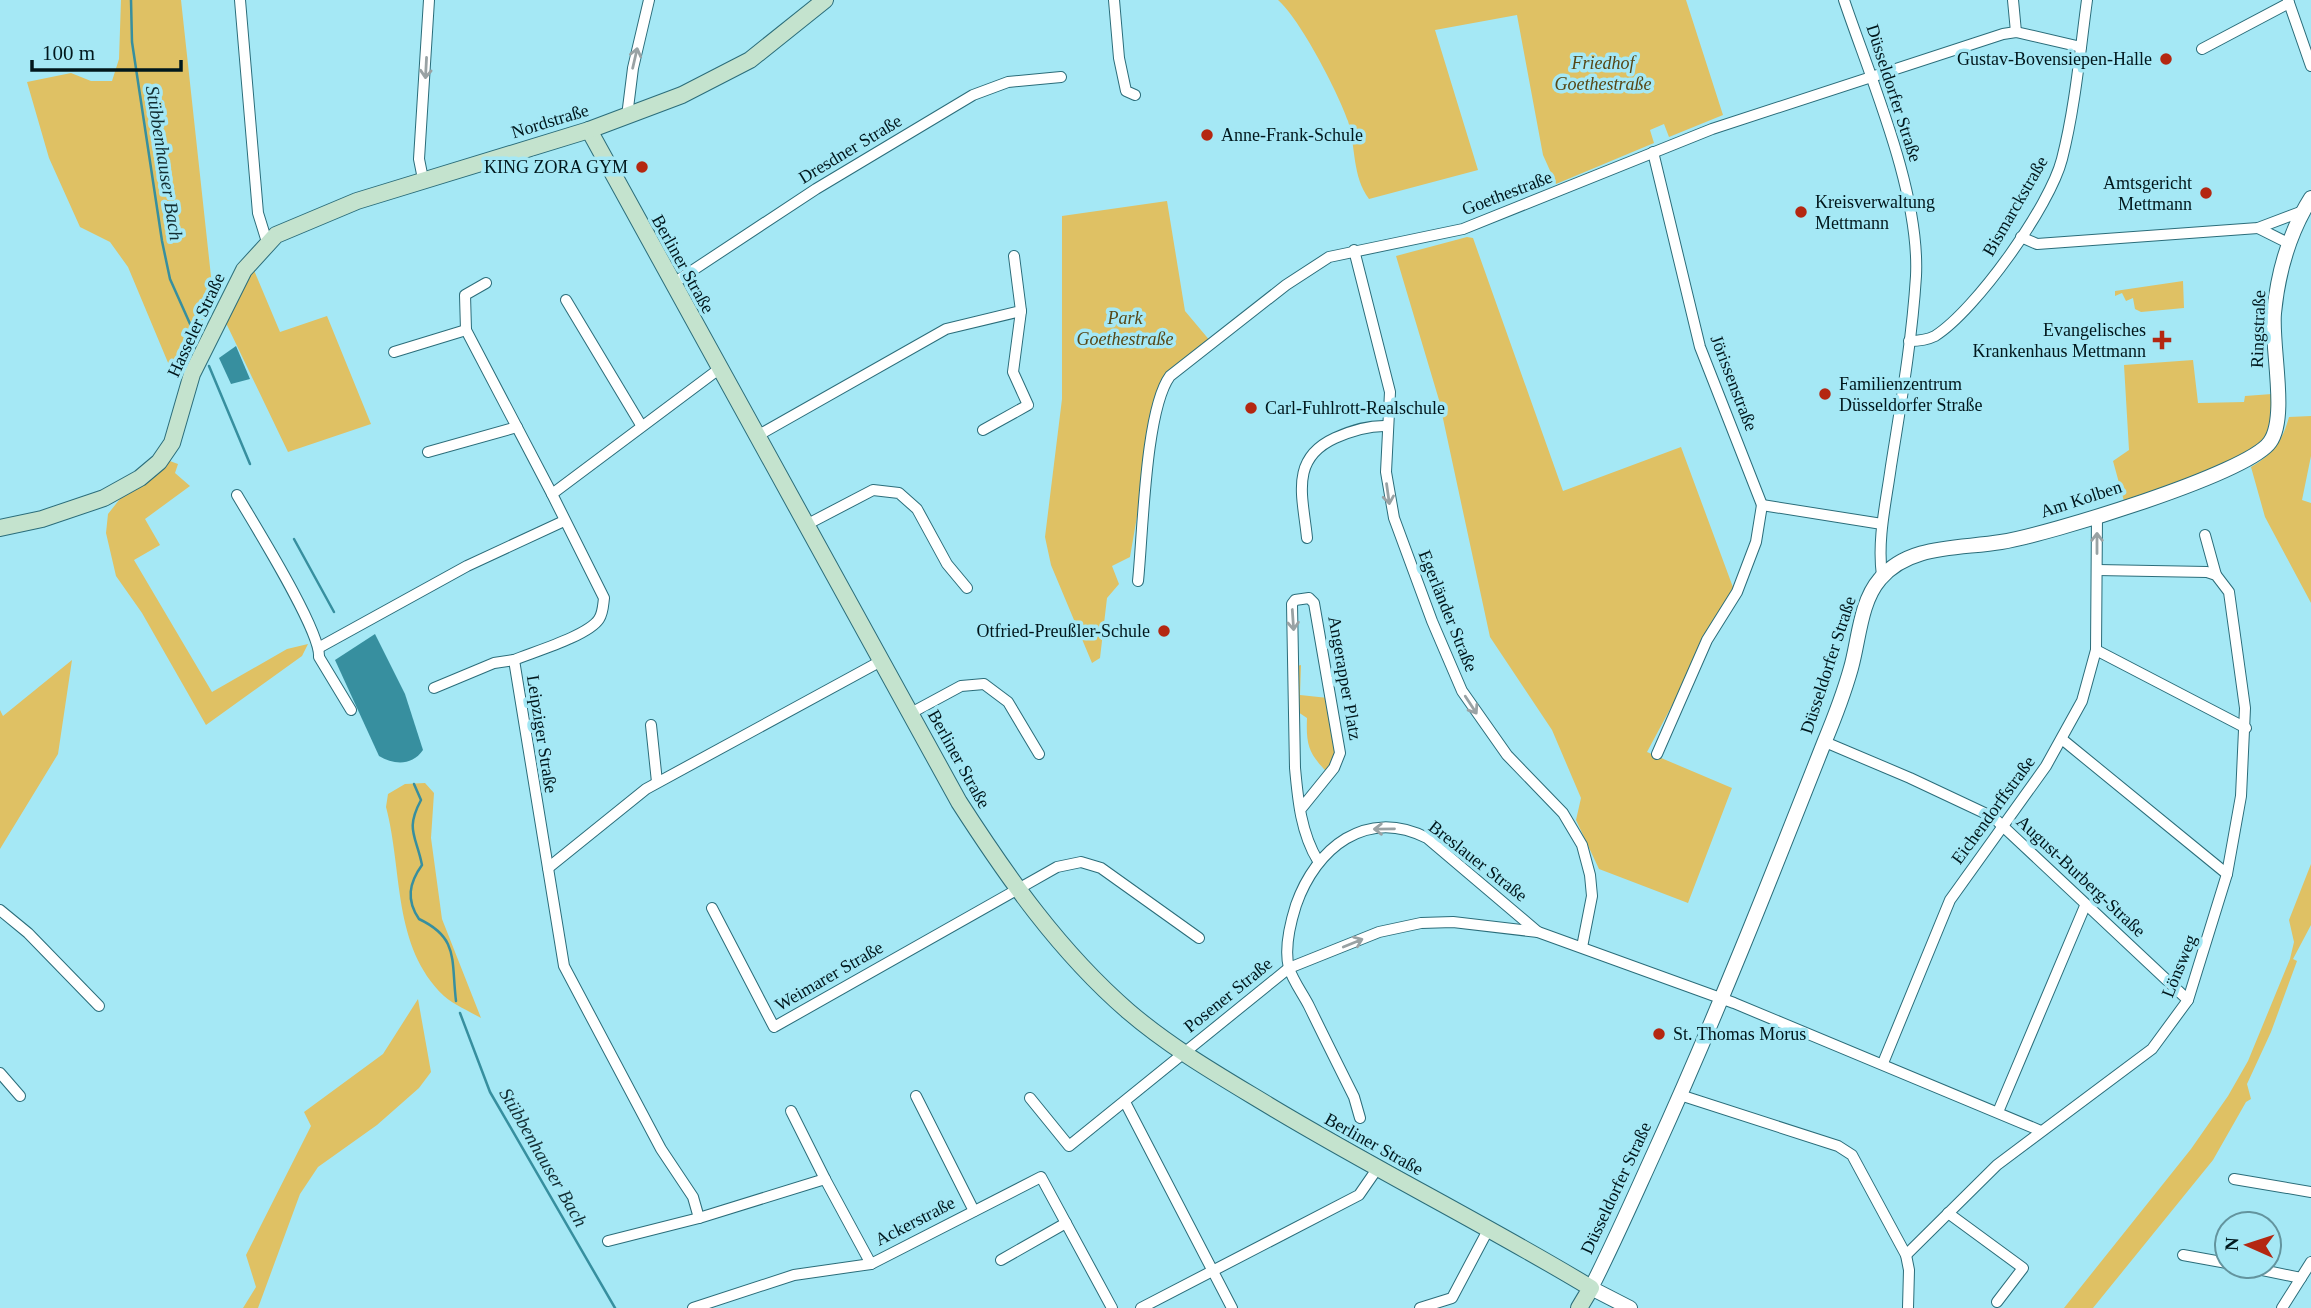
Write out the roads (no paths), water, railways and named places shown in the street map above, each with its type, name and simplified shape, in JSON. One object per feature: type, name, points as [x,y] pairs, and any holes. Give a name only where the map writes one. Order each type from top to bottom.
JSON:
[{"type":"main road","name":"Nordstraße","points":[[267,242],[287,229],[328,211],[423,179],[589,130],[732,71],[781,38],[825,0]]},
{"type":"main road","name":"Berliner Straße","points":[[589,130],[959,802],[1016,888],[1062,946],[1138,1019],[1185,1054],[1377,1168],[1591,1288]]},
{"type":"main road","name":"Hasseler Straße","points":[[0,527],[42,519],[104,498],[140,478],[159,462],[172,443],[186,390],[198,363],[244,270],[267,242]]},
{"type":"main road","name":"Düsseldorfer Straße","points":[[1579,1308],[1591,1288]]},
{"type":"street","points":[[240,0],[258,213],[267,242]]},
{"type":"street","points":[[423,179],[419,159],[429,0]]},
{"type":"street","points":[[627,116],[632,68],[649,0]]},
{"type":"street","points":[[1114,0],[1119,58],[1126,91],[1135,95]]},
{"type":"street","name":"Düsseldorfer Straße","points":[[1591,1288],[1680,1095],[1721,998],[1825,742],[1851,668],[1867,604],[1882,576],[1879,554],[1882,524],[1916,275],[1913,239],[1895,153],[1844,0]]},
{"type":"street","points":[[2013,0],[2016,32]]},
{"type":"street","name":"Bismarckstraße","points":[[1909,341],[1935,335],[1976,300],[2021,237],[2062,160],[2087,0]]},
{"type":"street","points":[[2202,49],[2289,2],[2311,66]]},
{"type":"street","name":"Goethestraße","points":[[1138,581],[1153,431],[1164,385],[1170,376],[1308,269],[1329,257],[1463,229],[1712,129],[1869,75],[2003,34],[2016,32],[2081,47]]},
{"type":"street","name":"Dresdner Straße","points":[[672,284],[816,190],[972,95],[1008,82],[1061,77]]},
{"type":"street","name":"Jörissenstraße","points":[[1653,152],[1700,347],[1762,505]]},
{"type":"street","points":[[2021,237],[2037,244],[2258,228],[2308,210]]},
{"type":"street","points":[[2258,228],[2289,239],[2308,210]]},
{"type":"street","name":"Ringstraße","points":[[2276,427],[2274,315],[2289,239]]},
{"type":"street","name":"Egerländer Straße","points":[[1354,250],[1390,392],[1386,472],[1390,506],[1451,668],[1472,708],[1507,755],[1563,813],[1582,845],[1590,875],[1591,908],[1582,947]]},
{"type":"street","points":[[983,430],[1028,405],[1013,372],[1021,310],[1014,256]]},
{"type":"street","points":[[394,352],[466,330],[465,295],[486,283]]},
{"type":"street","points":[[566,300],[641,425]]},
{"type":"street","points":[[757,436],[946,329],[1021,310]]},
{"type":"street","name":"Leipziger Straße","points":[[466,330],[604,598],[598,622],[586,630],[514,660],[564,966],[662,1149],[693,1197],[699,1218]]},
{"type":"street","points":[[552,495],[641,425],[719,369]]},
{"type":"street","points":[[1307,538],[1302,481],[1310,455],[1321,445],[1352,431],[1388,426]]},
{"type":"street","points":[[428,452],[517,427]]},
{"type":"street","name":"Am Kolben","points":[[1882,576],[1905,560],[1922,553],[2002,542],[2096,516],[2244,463],[2270,442],[2276,427]]},
{"type":"street","points":[[806,525],[873,490],[899,493],[917,509],[947,564],[967,588]]},
{"type":"street","points":[[237,495],[320,647],[319,657],[351,710]]},
{"type":"street","points":[[1657,754],[1707,640],[1737,592],[1756,542],[1762,505],[1882,524]]},
{"type":"street","points":[[2096,516],[2098,570],[2199,571],[2216,575]]},
{"type":"street","points":[[320,647],[467,565],[564,521]]},
{"type":"street","name":"Lönsweg","points":[[1906,1255],[1997,1165],[2152,1049],[2188,1000],[2227,874],[2241,796],[2246,728],[2233,603],[2225,584],[2216,575],[2205,535]]},
{"type":"street","name":"Eichendorffstraße","points":[[1883,1063],[1946,909],[2063,740],[2085,692],[2096,650],[2098,570]]},
{"type":"street","name":"Angerapper Platz","points":[[1300,810],[1336,765],[1340,753],[1314,603],[1309,598],[1295,600],[1292,605],[1295,768],[1300,810],[1307,840],[1318,860]]},
{"type":"street","points":[[2096,650],[2246,728]]},
{"type":"street","points":[[435,688],[494,663],[514,660]]},
{"type":"street","points":[[548,868],[657,782],[881,661]]},
{"type":"street","points":[[911,713],[961,686],[984,684],[1008,702],[1039,754]]},
{"type":"street","points":[[651,725],[657,782]]},
{"type":"street","points":[[2063,740],[2227,874]]},
{"type":"street","name":"August-Burberg-Straße","points":[[1825,742],[1993,817],[2188,1000]]},
{"type":"street","name":"Breslauer Straße","points":[[1360,1118],[1354,1097],[1289,968],[1290,925],[1301,892],[1318,860],[1337,844],[1365,830],[1390,828],[1413,832],[1427,838],[1538,932],[1721,998],[1883,1063],[2041,1131]]},
{"type":"street","points":[[1016,888],[1057,867],[1087,862],[1153,903],[1199,938]]},
{"type":"street","name":"Weimarer Straße","points":[[712,908],[774,1027],[1016,888]]},
{"type":"street","points":[[1998,1112],[2085,906]]},
{"type":"street","points":[[0,910],[28,933],[99,1006]]},
{"type":"street","name":"Posener Straße","points":[[1030,1098],[1069,1146],[1289,968],[1379,932],[1422,923],[1453,922],[1538,932]]},
{"type":"street","points":[[0,1073],[20,1096]]},
{"type":"street","points":[[1680,1095],[1846,1150],[1858,1162],[1906,1255],[1909,1270],[1908,1308]]},
{"type":"street","points":[[916,1096],[974,1211]]},
{"type":"street","points":[[1125,1102],[1232,1308]]},
{"type":"street","points":[[791,1111],[871,1264]]},
{"type":"street","points":[[1141,1308],[1359,1195],[1377,1168]]},
{"type":"street","name":"Ackerstraße","points":[[694,1308],[794,1275],[871,1264],[1041,1177],[1112,1308]]},
{"type":"street","points":[[608,1241],[699,1218],[825,1179]]},
{"type":"street","points":[[2234,1179],[2311,1192]]},
{"type":"street","points":[[1948,1213],[2023,1268],[1997,1302]]},
{"type":"street","points":[[1001,1260],[1066,1223]]},
{"type":"street","points":[[1420,1308],[1452,1298],[1488,1230]]},
{"type":"street","points":[[2183,1255],[2213,1260]]},
{"type":"street","points":[[2282,1308],[2311,1262]]},
{"type":"street","points":[[2283,1274],[2301,1278]]},
{"type":"street","points":[[1591,1288],[1630,1308]]},
{"type":"water","points":[[236,346],[250,379],[231,384],[219,358]]},
{"type":"water","points":[[375,634],[405,694],[423,750],[408,761],[391,761],[379,756],[335,660]]},
{"type":"waterway","name":"Stübbenhauser Bach","points":[[131,0],[132,42],[162,241],[170,279],[191,326]]},
{"type":"waterway","name":"Stübbenhauser Bach","points":[[209,366],[250,464]]},
{"type":"waterway","name":"Stübbenhauser Bach","points":[[294,539],[334,612]]},
{"type":"waterway","name":"Stübbenhauser Bach","points":[[414,784],[421,800],[416,810],[413,832],[422,865],[412,885],[412,905],[419,919],[432,926],[447,942],[453,962],[456,1001]]},
{"type":"waterway","name":"Stübbenhauser Bach","points":[[460,1013],[490,1092],[615,1308]]},
{"type":"place","name":"Gustav-Bovensiepen-Halle","points":[[2166,59]]},
{"type":"place","name":"Anne-Frank-Schule","points":[[1207,135]]},
{"type":"place","name":"KING ZORA GYM","points":[[642,167]]},
{"type":"place","name":"Amtsgericht Mettmann","points":[[2206,193]]},
{"type":"place","name":"Kreisverwaltung Mettmann","points":[[1801,212]]},
{"type":"place","name":"Evangelisches Krankenhaus Mettmann","points":[[2162,340]]},
{"type":"place","name":"Familienzentrum Düsseldorfer Straße","points":[[1825,394]]},
{"type":"place","name":"Carl-Fuhlrott-Realschule","points":[[1251,408]]},
{"type":"place","name":"Otfried-Preußler-Schule","points":[[1164,631]]},
{"type":"place","name":"St. Thomas Morus","points":[[1659,1034]]},
{"type":"park label","name":"Friedhof Goethestraße","points":[[1603,73]]},
{"type":"park label","name":"Park Goethestraße","points":[[1125,328]]}]
